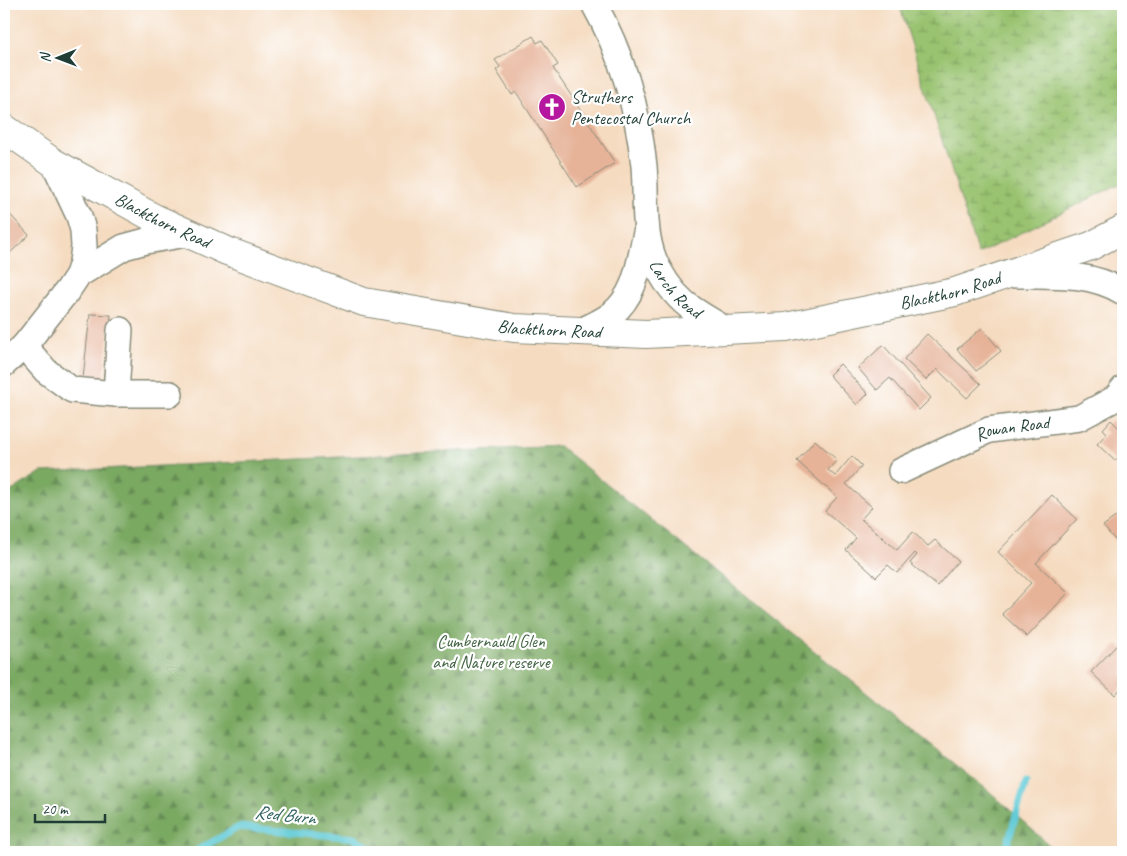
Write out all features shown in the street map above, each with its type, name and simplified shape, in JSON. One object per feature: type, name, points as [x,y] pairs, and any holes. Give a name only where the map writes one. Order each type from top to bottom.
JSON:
[{"type":"street","name":"Larch Road","points":[[594,4],[608,30],[621,62],[640,134],[644,168],[646,231],[652,254],[671,289],[693,309],[726,330]]},
{"type":"street","name":"Blackthorn Road","points":[[4,128],[54,162],[154,218],[227,252],[364,302],[514,328],[646,334],[786,327],[955,292],[1091,246],[1123,229]]},
{"type":"street","points":[[4,364],[24,346],[68,290],[78,275],[82,262],[84,247],[83,230],[79,216],[54,162]]},
{"type":"street","name":"Larch Road","points":[[581,331],[610,316],[628,297],[636,279],[646,231]]},
{"type":"street","points":[[78,275],[124,247],[187,234]]},
{"type":"street","points":[[1005,275],[1082,277],[1104,283],[1123,292]]},
{"type":"street","points":[[116,394],[120,330]]},
{"type":"street","points":[[24,346],[46,371],[72,390],[116,394],[170,394]]},
{"type":"street","name":"Rowan Road","points":[[902,471],[989,430],[1079,418],[1116,398],[1123,390]]},
{"type":"green space","points":[[899,4],[1123,4],[1123,182],[978,254]]},
{"type":"green space","name":"Cumbernauld Glen and Nature reserve","points":[[559,446],[990,792],[1057,852],[4,852],[4,496],[41,472]]},
{"type":"building","name":"Struthers Pentecostal Church","points":[[533,36],[537,43],[542,40],[558,65],[553,68],[615,163],[577,187],[516,92],[512,95],[496,70],[500,67],[495,60]]},
{"type":"building","points":[[4,208],[29,235],[8,255],[4,250]]},
{"type":"building","points":[[90,314],[111,315],[103,382],[83,379]]},
{"type":"building","points":[[982,328],[1001,351],[976,371],[957,349]]},
{"type":"building","points":[[927,334],[981,384],[967,398],[937,369],[926,380],[904,359]]},
{"type":"building","points":[[883,345],[931,398],[919,410],[890,378],[877,390],[858,368]]},
{"type":"building","points":[[840,364],[868,394],[857,405],[829,375]]},
{"type":"building","points":[[1111,420],[1123,432],[1123,452],[1115,461],[1097,444],[1107,433],[1103,429]]},
{"type":"building","points":[[815,440],[837,460],[828,470],[835,476],[852,456],[862,466],[846,484],[872,507],[861,519],[897,550],[913,532],[928,546],[935,540],[958,561],[937,586],[910,563],[917,555],[915,553],[897,573],[888,565],[876,577],[846,550],[856,538],[825,511],[837,497],[797,461]]},
{"type":"building","points":[[1052,495],[1077,519],[1036,563],[1068,593],[1027,637],[1002,614],[1031,583],[998,552]]},
{"type":"building","points":[[1123,515],[1123,534],[1115,540],[1103,526],[1117,516]]},
{"type":"building","points":[[1118,644],[1123,649],[1123,686],[1115,695],[1091,672]]},
{"type":"waterway","points":[[1005,852],[1026,782]]},
{"type":"waterway","name":"Red Burn","points":[[194,852],[239,827],[355,838],[376,852]]},
{"type":"place","name":"Struthers Pentecostal Church","points":[[552,107]]}]
